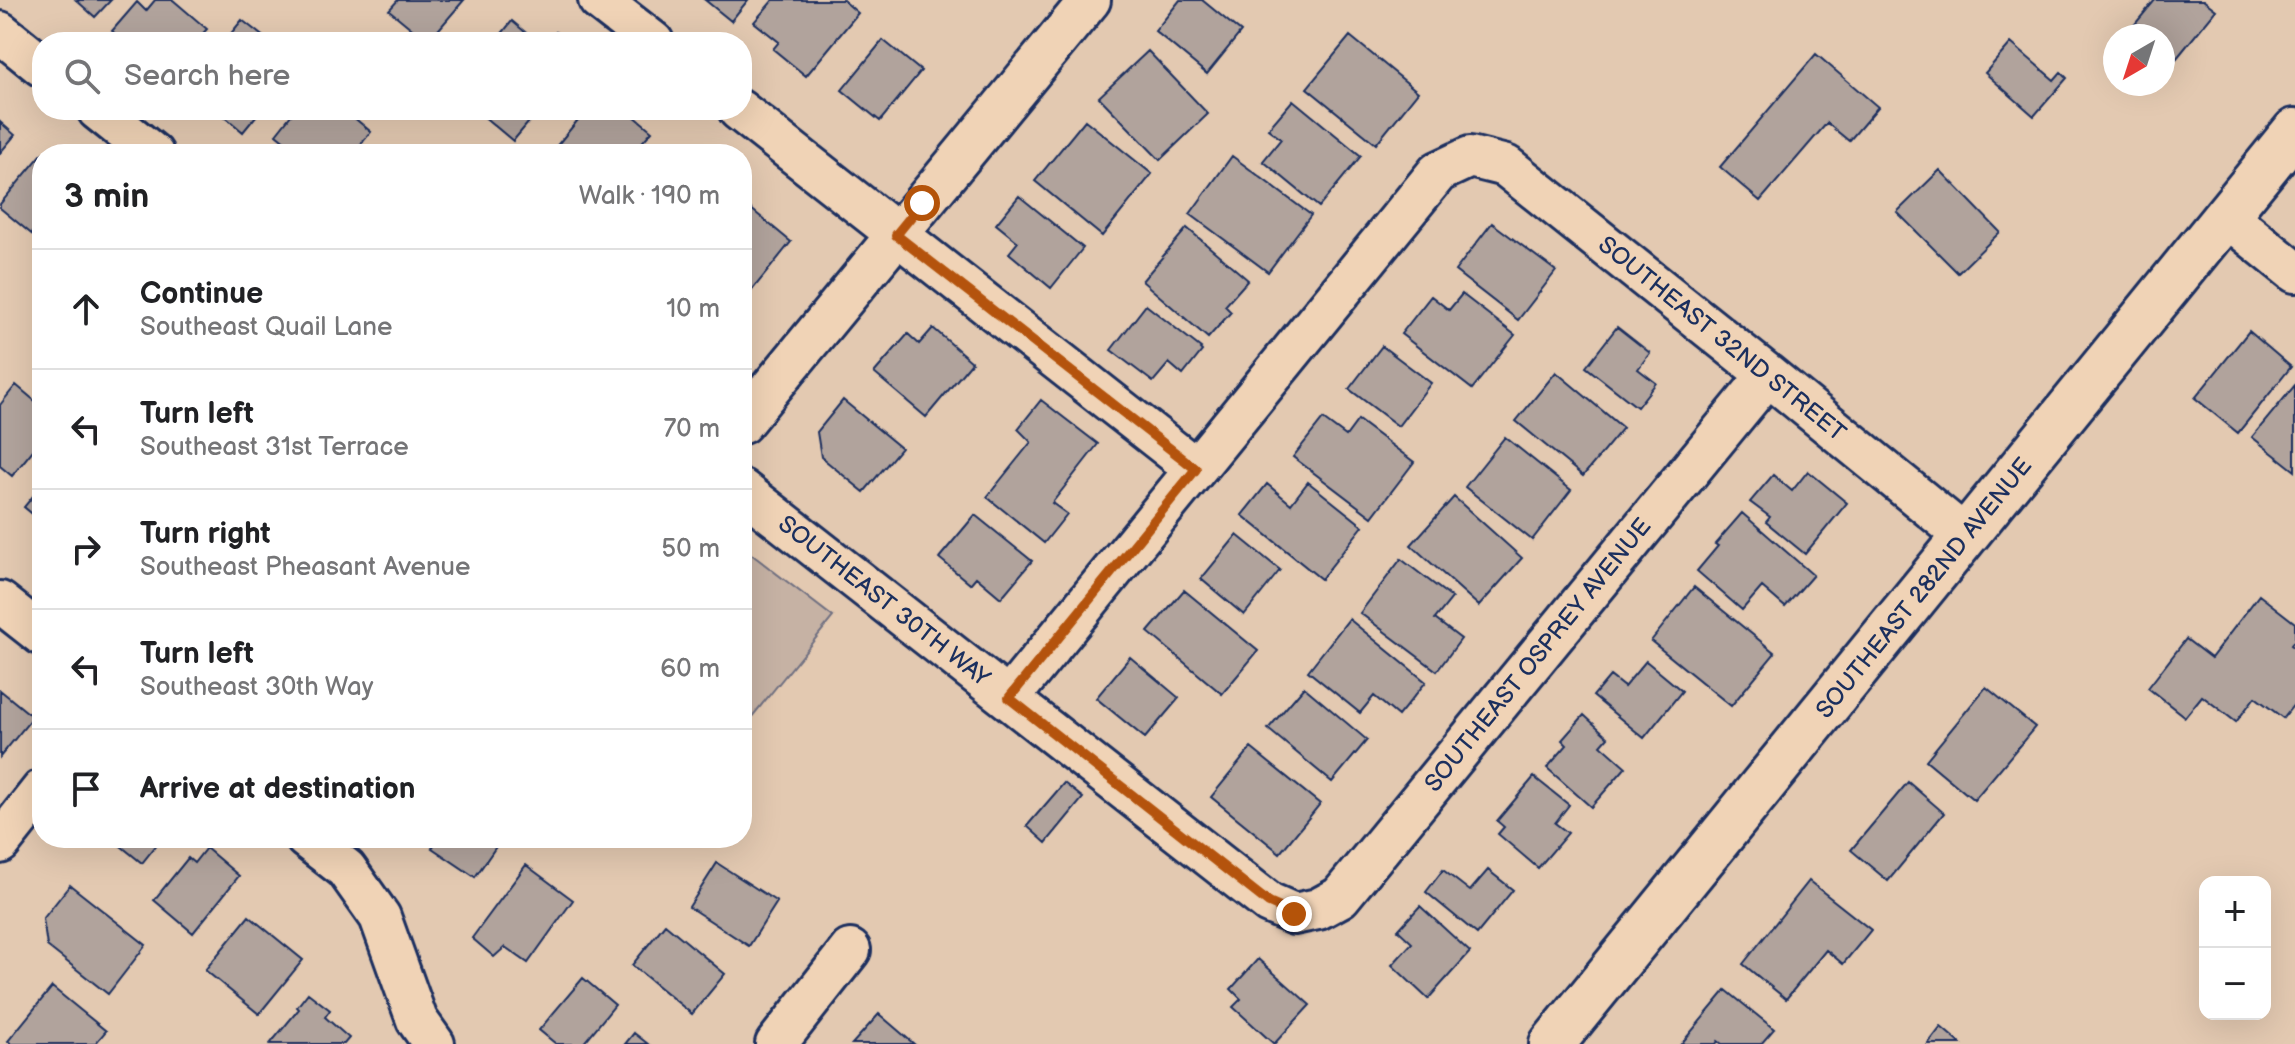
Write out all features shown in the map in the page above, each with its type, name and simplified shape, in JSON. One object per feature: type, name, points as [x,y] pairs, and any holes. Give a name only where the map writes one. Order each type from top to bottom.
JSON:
[{"type":"main road","name":"SOUTHEAST 282ND AVENUE","points":[[1552,1044],[2295,131]]},
{"type":"street","points":[[599,0],[640,32]]},
{"type":"street","points":[[752,411],[1090,0]]},
{"type":"street","points":[[0,32],[32,58]]},
{"type":"street","points":[[110,120],[140,144]]},
{"type":"street","points":[[752,120],[1196,469],[1009,698]]},
{"type":"street","name":"SOUTHEAST 32ND STREET","points":[[1196,469],[1438,172],[1470,157],[1506,166],[1965,536]]},
{"type":"street","points":[[2226,216],[2295,272]]},
{"type":"street","name":"SOUTHEAST OSPREY AVENUE","points":[[1294,914],[1318,909],[1340,897],[1768,375]]},
{"type":"street","name":"SOUTHEAST 30TH WAY","points":[[752,498],[1269,903],[1294,914]]},
{"type":"street","points":[[0,602],[32,627]]},
{"type":"street","points":[[0,843],[32,803]]},
{"type":"street","points":[[319,848],[346,869],[380,917],[417,1020],[434,1044]]},
{"type":"street","points":[[776,1044],[850,950]]},
{"type":"shaded area","points":[[752,555],[833,617],[752,717]]},
{"type":"building","points":[[76,0],[111,0],[95,17]]},
{"type":"building","points":[[155,0],[173,0],[207,29],[204,32],[112,31],[137,2],[146,11]]},
{"type":"building","points":[[398,0],[464,0],[437,32],[416,32],[389,10]]},
{"type":"building","points":[[705,0],[748,0],[731,21]]},
{"type":"building","points":[[773,0],[843,0],[858,13],[806,76],[773,49],[779,42],[754,22]]},
{"type":"building","points":[[1180,0],[1202,0],[1241,32],[1207,74],[1155,31]]},
{"type":"building","points":[[2155,0],[2203,0],[2216,10],[2175,60],[2175,24],[2135,24]]},
{"type":"building","points":[[242,20],[257,32],[232,32]]},
{"type":"building","points":[[512,21],[525,32],[503,32]]},
{"type":"building","points":[[1350,36],[1418,92],[1376,144],[1307,88]]},
{"type":"building","points":[[883,40],[921,71],[880,121],[842,90]]},
{"type":"building","points":[[2011,43],[2054,80],[2061,72],[2067,78],[2034,116],[1985,73]]},
{"type":"building","points":[[1148,51],[1208,114],[1160,160],[1099,97]]},
{"type":"building","points":[[1816,54],[1878,107],[1849,141],[1827,123],[1760,201],[1720,167]]},
{"type":"building","points":[[1293,100],[1361,156],[1319,207],[1263,161],[1281,139],[1268,129]]},
{"type":"building","points":[[229,120],[253,120],[243,132]]},
{"type":"building","points":[[287,120],[357,120],[371,132],[361,144],[288,144],[276,134]]},
{"type":"building","points":[[488,120],[531,120],[513,141]]},
{"type":"building","points":[[578,120],[639,120],[652,131],[641,144],[558,144]]},
{"type":"building","points":[[1085,120],[1152,174],[1102,236],[1035,181]]},
{"type":"building","points":[[0,122],[15,135],[0,153]]},
{"type":"building","points":[[1232,156],[1311,215],[1268,272],[1190,214]]},
{"type":"building","points":[[32,166],[32,234],[0,208],[0,204]]},
{"type":"building","points":[[1940,170],[2000,232],[1958,273],[1897,212]]},
{"type":"building","points":[[1019,196],[1083,248],[1051,288],[1009,253],[1018,242],[996,224]]},
{"type":"building","points":[[752,210],[791,242],[752,290]]},
{"type":"building","points":[[1492,223],[1556,271],[1518,320],[1455,271]]},
{"type":"building","points":[[1187,228],[1248,280],[1225,306],[1231,312],[1208,338],[1142,281]]},
{"type":"building","points":[[1462,294],[1515,335],[1472,389],[1401,334],[1431,296],[1449,310]]},
{"type":"building","points":[[1146,305],[1201,348],[1202,351],[1183,375],[1169,363],[1153,382],[1111,350]]},
{"type":"building","points":[[1617,327],[1650,353],[1638,369],[1656,383],[1637,407],[1586,367]]},
{"type":"building","points":[[933,328],[972,362],[926,417],[874,373],[908,334],[919,344]]},
{"type":"building","points":[[2249,331],[2291,367],[2238,433],[2195,398]]},
{"type":"building","points":[[1382,346],[1431,383],[1398,426],[1349,389]]},
{"type":"building","points":[[1556,372],[1623,428],[1583,476],[1516,421]]},
{"type":"building","points":[[16,385],[32,399],[32,451],[12,476],[0,466],[0,405]]},
{"type":"building","points":[[2295,385],[2295,471],[2252,437]]},
{"type":"building","points":[[843,400],[901,448],[864,492],[821,457],[817,432]]},
{"type":"building","points":[[1041,400],[1098,444],[1052,503],[1067,514],[1044,543],[987,497],[1031,442],[1018,429]]},
{"type":"building","points":[[1323,419],[1346,436],[1358,420],[1414,462],[1372,517],[1293,457]]},
{"type":"building","points":[[1505,437],[1571,490],[1532,540],[1465,487]]},
{"type":"building","points":[[1808,471],[1847,503],[1805,554],[1766,522],[1770,517],[1750,502],[1773,475],[1792,491]]},
{"type":"building","points":[[1308,482],[1363,526],[1321,579],[1242,515],[1267,484],[1291,504]]},
{"type":"building","points":[[32,497],[32,514],[24,507]]},
{"type":"building","points":[[1454,497],[1522,558],[1479,606],[1411,545]]},
{"type":"building","points":[[1742,513],[1813,575],[1785,607],[1762,587],[1742,610],[1697,571]]},
{"type":"building","points":[[975,515],[1032,561],[1001,598],[976,577],[970,584],[939,558]]},
{"type":"building","points":[[1237,535],[1280,570],[1244,615],[1201,579]]},
{"type":"building","points":[[1401,559],[1452,598],[1435,619],[1461,639],[1437,671],[1360,613]]},
{"type":"building","points":[[1694,587],[1775,653],[1731,706],[1651,641]]},
{"type":"building","points":[[1184,590],[1258,651],[1222,694],[1148,632]]},
{"type":"building","points":[[2259,595],[2295,623],[2295,640],[2291,645],[2295,648],[2295,703],[2283,718],[2255,697],[2236,722],[2202,696],[2185,717],[2148,688],[2186,639],[2211,658]]},
{"type":"building","points":[[1349,619],[1426,682],[1398,716],[1374,696],[1360,713],[1308,671]]},
{"type":"building","points":[[1130,657],[1179,698],[1145,738],[1096,698]]},
{"type":"building","points":[[1646,661],[1682,691],[1644,738],[1593,696],[1610,676],[1624,687]]},
{"type":"building","points":[[1304,687],[1367,740],[1332,782],[1268,729]]},
{"type":"building","points":[[1986,687],[2035,727],[1974,800],[1926,760]]},
{"type":"building","points":[[0,690],[32,718],[0,757]]},
{"type":"building","points":[[1584,715],[1608,737],[1601,745],[1626,767],[1591,807],[1547,768],[1567,745],[1562,740]]},
{"type":"building","points":[[1251,748],[1320,804],[1280,853],[1211,797]]},
{"type":"building","points":[[1534,777],[1569,805],[1555,823],[1568,833],[1538,868],[1498,834],[1504,827],[1497,821]]},
{"type":"building","points":[[1908,782],[1944,813],[1888,881],[1851,850]]},
{"type":"building","points":[[1064,783],[1083,798],[1046,843],[1027,826]]},
{"type":"building","points":[[123,848],[154,848],[142,863]]},
{"type":"building","points":[[206,848],[239,876],[193,933],[154,900],[188,858],[194,863]]},
{"type":"building","points":[[432,848],[495,848],[475,877]]},
{"type":"building","points":[[717,863],[777,902],[749,946],[689,907]]},
{"type":"building","points":[[526,865],[573,900],[528,963],[505,947],[494,957],[472,938]]},
{"type":"building","points":[[1443,870],[1470,891],[1488,870],[1513,890],[1477,934],[1426,892]]},
{"type":"building","points":[[1809,881],[1871,930],[1843,964],[1826,950],[1786,999],[1743,964]]},
{"type":"building","points":[[70,885],[146,945],[108,994],[47,946],[43,919]]},
{"type":"building","points":[[1420,906],[1470,952],[1428,999],[1392,965],[1412,943],[1398,930]]},
{"type":"building","points":[[249,916],[303,960],[259,1014],[205,970]]},
{"type":"building","points":[[665,924],[725,974],[692,1014],[632,965]]},
{"type":"building","points":[[1258,959],[1310,1005],[1274,1044],[1233,1007],[1241,999],[1231,989]]},
{"type":"building","points":[[583,978],[615,1005],[583,1044],[556,1044],[539,1030]]},
{"type":"building","points":[[52,987],[106,1031],[95,1044],[12,1044],[8,1041]]},
{"type":"building","points":[[1726,990],[1774,1029],[1761,1044],[1722,1044],[1718,1041],[1716,1044],[1681,1044]]},
{"type":"building","points":[[308,993],[330,1010],[325,1017],[349,1038],[344,1044],[270,1044],[299,1009],[297,1007]]},
{"type":"building","points":[[879,1014],[914,1044],[852,1044]]},
{"type":"building","points":[[1941,1027],[1961,1044],[1928,1044]]},
{"type":"building","points":[[634,1033],[648,1044],[625,1044]]},
{"type":"route","points":[[922,203],[896,235],[1196,469],[1009,698],[1269,903],[1294,914]]}]
